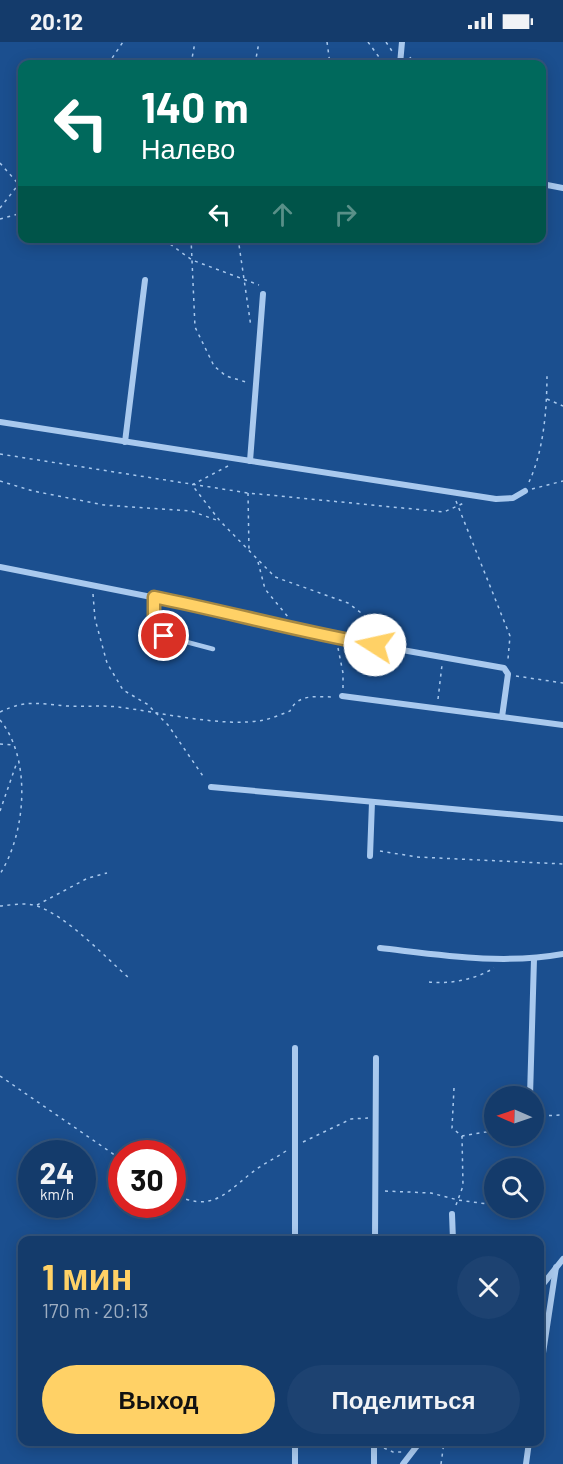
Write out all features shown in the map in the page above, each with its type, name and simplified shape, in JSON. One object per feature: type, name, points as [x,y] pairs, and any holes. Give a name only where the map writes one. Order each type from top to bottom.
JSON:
[{"type":"street","points":[[400,60],[402,42]]},
{"type":"street","points":[[546,185],[563,188]]},
{"type":"street","points":[[125,442],[145,280]]},
{"type":"street","points":[[250,461],[263,294]]},
{"type":"street","points":[[0,422],[496,499],[513,498],[525,491]]},
{"type":"street","points":[[0,567],[154,597],[336,638],[504,668],[508,674],[502,717]]},
{"type":"street","points":[[342,696],[563,725]]},
{"type":"street","points":[[211,787],[563,819]]},
{"type":"street","points":[[370,853],[372,802]]},
{"type":"street","points":[[380,948],[480,959],[534,959],[563,954]]},
{"type":"street","points":[[530,1086],[534,959]]},
{"type":"street","points":[[295,1048],[295,1236]]},
{"type":"street","points":[[375,1236],[376,1058]]},
{"type":"street","points":[[452,1214],[453,1236]]},
{"type":"street","points":[[544,1283],[563,1259]]},
{"type":"street","points":[[544,1346],[556,1267]]},
{"type":"street","points":[[295,1446],[295,1464]]},
{"type":"street","points":[[374,1446],[374,1464]]},
{"type":"street","points":[[403,1464],[417,1446]]},
{"type":"street","points":[[526,1464],[528,1446]]},
{"type":"lane","points":[[154,597],[154,618],[164,636],[213,649]]},
{"type":"path","points":[[111,60],[123,42]]},
{"type":"path","points":[[191,60],[195,42]]},
{"type":"path","points":[[256,60],[260,42]]},
{"type":"path","points":[[327,42],[329,60]]},
{"type":"path","points":[[368,42],[381,60]]},
{"type":"path","points":[[0,163],[18,185],[0,208]]},
{"type":"path","points":[[0,219],[18,214]]},
{"type":"path","points":[[169,243],[192,260],[258,283],[263,294]]},
{"type":"path","points":[[191,243],[195,327],[214,366],[226,376],[256,385]]},
{"type":"path","points":[[238,243],[251,327]]},
{"type":"path","points":[[525,491],[535,469],[547,399],[547,373]]},
{"type":"path","points":[[547,399],[563,406]]},
{"type":"path","points":[[0,454],[248,493],[444,512],[466,502]]},
{"type":"path","points":[[192,485],[241,460]]},
{"type":"path","points":[[0,481],[33,491],[104,505],[191,511],[220,521]]},
{"type":"path","points":[[525,491],[563,481]]},
{"type":"path","points":[[192,485],[220,521],[275,577],[348,603],[373,622],[395,649]]},
{"type":"path","points":[[452,492],[510,636],[510,656],[504,668]]},
{"type":"path","points":[[248,493],[249,552]]},
{"type":"path","points":[[257,561],[265,589],[298,630]]},
{"type":"path","points":[[92,584],[95,619],[107,663],[123,690],[147,704],[168,725],[211,787]]},
{"type":"path","points":[[0,712],[13,706],[32,702],[67,706],[116,706],[158,714],[225,720],[264,720],[290,711],[293,704],[303,697],[342,696],[343,673],[336,638]]},
{"type":"path","points":[[437,709],[443,657]]},
{"type":"path","points":[[508,674],[563,683]]},
{"type":"path","points":[[0,720],[8,729],[14,745],[23,804],[12,856],[0,874]]},
{"type":"path","points":[[0,744],[14,745]]},
{"type":"path","points":[[0,811],[17,761]]},
{"type":"path","points":[[370,853],[563,864]]},
{"type":"path","points":[[37,906],[88,878],[107,873]]},
{"type":"path","points":[[0,906],[18,904],[37,906],[61,918],[129,978]]},
{"type":"path","points":[[429,982],[447,983],[482,975],[507,959]]},
{"type":"path","points":[[0,1076],[108,1150]]},
{"type":"path","points":[[454,1088],[452,1128],[462,1136],[484,1132]]},
{"type":"path","points":[[544,1116],[563,1115]]},
{"type":"path","points":[[186,1200],[208,1203],[229,1193],[252,1173],[295,1146],[351,1119],[375,1118]]},
{"type":"path","points":[[452,1214],[463,1186],[462,1136]]},
{"type":"path","points":[[375,1191],[431,1193],[484,1204]]},
{"type":"path","points":[[382,1446],[393,1452],[412,1452]]},
{"type":"path","points":[[441,1464],[443,1446]]},
{"type":"route","points":[[164,636],[154,618],[154,597],[323,636],[375,645]]}]
